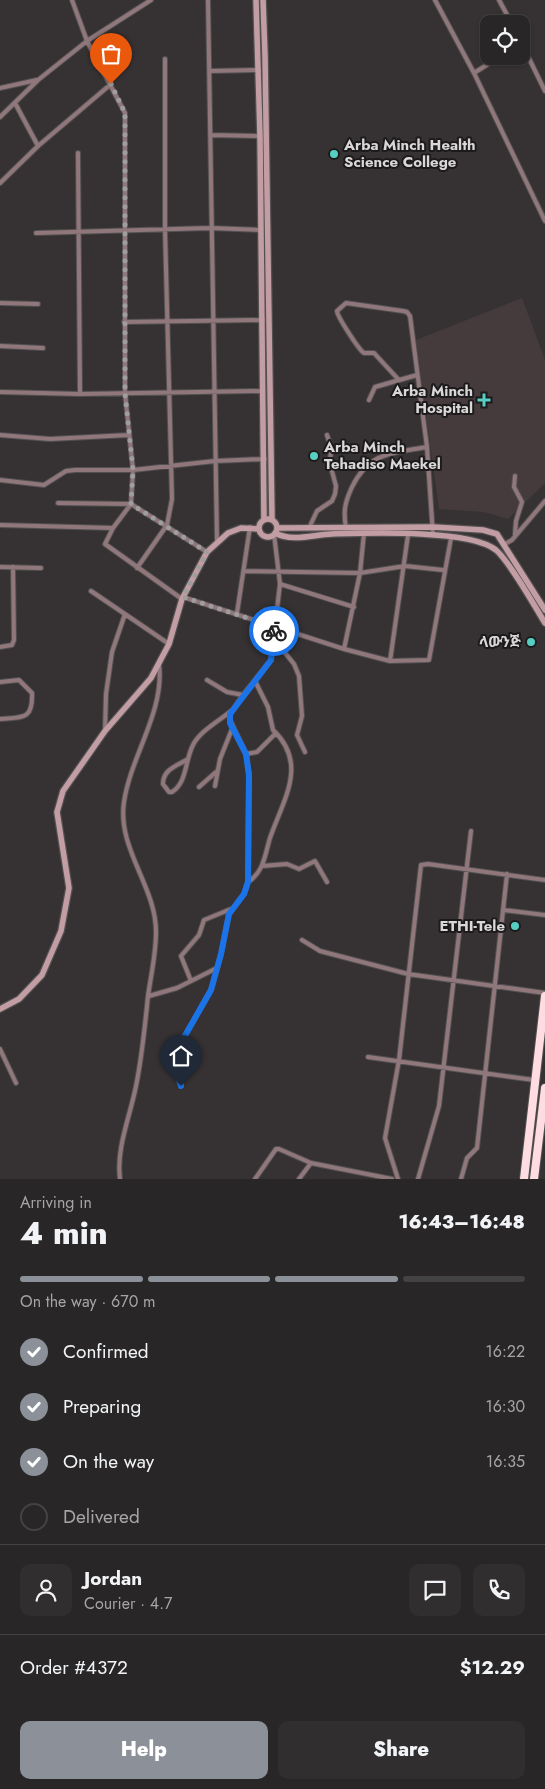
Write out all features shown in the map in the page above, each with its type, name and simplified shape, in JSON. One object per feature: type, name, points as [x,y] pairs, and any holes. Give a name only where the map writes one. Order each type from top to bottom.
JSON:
[{"type":"highway","points":[[524,1179],[545,994]]},
{"type":"highway","points":[[534,1179],[545,1088]]},
{"type":"main road","points":[[256,0],[263,320],[272,520],[275,532]]},
{"type":"main road","points":[[259,529],[264,520],[267,391],[263,0]]},
{"type":"main road","points":[[264,520],[272,520]]},
{"type":"main road","points":[[0,1009],[19,1000],[42,974],[52,957],[61,931],[69,888],[58,823],[59,803],[68,783],[105,731],[151,678],[168,644],[183,598],[207,552],[217,541],[241,528],[250,527],[259,529],[266,537],[275,532],[309,528],[433,527],[483,530],[497,534],[545,610]]},
{"type":"main road","points":[[275,532],[288,538],[364,533],[433,535],[485,543],[501,555],[545,623]]},
{"type":"street","points":[[72,0],[87,41],[125,113],[125,393],[133,470],[131,504],[113,528],[106,542],[107,547],[183,598],[344,649],[390,661],[429,660],[443,570],[451,538]]},
{"type":"street","points":[[0,117],[38,80],[87,41],[151,0]]},
{"type":"street","points":[[208,0],[212,135],[210,228],[214,320],[213,392],[217,541]]},
{"type":"street","points":[[435,0],[474,73],[545,222]]},
{"type":"street","points":[[500,0],[508,15]]},
{"type":"street","points":[[138,568],[167,525],[172,499],[167,321],[165,59]]},
{"type":"street","points":[[530,61],[545,91]]},
{"type":"street","points":[[474,73],[487,65]]},
{"type":"street","points":[[210,70],[259,70]]},
{"type":"street","points":[[0,88],[38,80]]},
{"type":"street","points":[[0,183],[38,146],[111,84]]},
{"type":"street","points":[[15,103],[38,146]]},
{"type":"street","points":[[212,135],[260,136]]},
{"type":"street","points":[[78,153],[80,394]]},
{"type":"street","points":[[36,233],[124,232],[210,228],[261,230]]},
{"type":"street","points":[[0,303],[38,304]]},
{"type":"street","points":[[398,379],[374,353],[364,354],[360,351],[349,330],[339,320],[337,311],[341,306],[346,303],[407,312],[418,375],[433,535]]},
{"type":"street","points":[[124,322],[263,320]]},
{"type":"street","points":[[0,346],[43,348]]},
{"type":"street","points":[[369,400],[375,387],[398,379],[418,375]]},
{"type":"street","points":[[0,392],[80,394],[267,391]]},
{"type":"street","points":[[0,435],[50,439],[129,435]]},
{"type":"street","points":[[309,528],[317,511],[332,501],[336,494],[336,486],[330,464],[332,447],[327,435]]},
{"type":"street","points":[[346,528],[343,510],[359,474],[369,463],[383,455],[426,447]]},
{"type":"street","points":[[0,480],[44,484],[66,471],[133,470],[215,461],[265,459]]},
{"type":"street","points":[[515,476],[514,487],[522,502],[516,521],[515,534]]},
{"type":"street","points":[[503,545],[512,540],[515,534],[545,500]]},
{"type":"street","points":[[58,503],[131,504],[207,552]]},
{"type":"street","points":[[0,525],[113,528]]},
{"type":"street","points":[[237,614],[250,527]]},
{"type":"street","points":[[181,1086],[173,1060],[174,1055],[204,1003],[218,967],[226,923],[232,908],[244,894],[248,882],[249,775],[246,754],[232,728],[230,714],[271,660],[280,584],[275,532]]},
{"type":"street","points":[[344,649],[360,573],[364,533]]},
{"type":"street","points":[[390,661],[408,535]]},
{"type":"street","points":[[244,571],[360,573],[405,566],[443,570]]},
{"type":"street","points":[[0,647],[12,645],[14,640],[13,567]]},
{"type":"street","points":[[0,568],[41,568]]},
{"type":"street","points":[[280,584],[354,607]]},
{"type":"street","points":[[91,591],[168,644]]},
{"type":"street","points":[[105,731],[106,694],[112,652],[125,614]]},
{"type":"street","points":[[274,639],[294,664],[299,676],[302,716],[297,735],[305,752]]},
{"type":"street","points":[[120,1179],[119,1169],[123,1136],[136,1087],[156,931],[152,905],[126,838],[122,818],[130,778],[161,681],[159,663]]},
{"type":"street","points":[[0,682],[19,680],[32,694],[32,707],[24,716],[0,718]]},
{"type":"street","points":[[207,680],[227,692],[243,695]]},
{"type":"street","points":[[248,882],[254,878],[262,866],[290,785],[289,755],[279,734],[273,730],[268,707],[255,681]]},
{"type":"street","points":[[188,760],[167,770],[164,775],[163,784],[168,792],[172,792],[180,785],[188,760],[193,744],[236,706]]},
{"type":"street","points":[[215,786],[216,772],[232,728]]},
{"type":"street","points":[[246,754],[256,752],[276,733]]},
{"type":"street","points":[[199,787],[216,772]]},
{"type":"street","points":[[418,1179],[439,1106],[465,869],[471,831]]},
{"type":"street","points":[[262,866],[287,864],[299,869],[315,861],[327,882]]},
{"type":"street","points":[[398,1179],[385,1138],[399,1060],[422,865],[428,864],[545,880]]},
{"type":"street","points":[[460,1179],[467,1158],[477,1148],[507,874]]},
{"type":"street","points":[[191,981],[181,956],[199,935],[204,920],[232,908]]},
{"type":"street","points":[[503,910],[545,914]]},
{"type":"street","points":[[302,940],[320,951],[362,960],[376,966],[408,974],[545,994]]},
{"type":"street","points":[[148,996],[191,981],[218,967]]},
{"type":"street","points":[[0,1049],[16,1083]]},
{"type":"street","points":[[368,1057],[535,1080]]},
{"type":"street","points":[[534,1091],[545,1092]]},
{"type":"street","points":[[255,1179],[276,1149],[310,1163],[392,1179]]},
{"type":"street","points":[[300,1179],[310,1163]]},
{"type":"shaded area","name":"Arba Minch Hospital","points":[[522,298],[545,360],[545,483],[508,519],[484,512],[439,509],[416,340]]},
{"type":"way so far","points":[[111,84],[125,113],[125,393],[133,470],[131,504],[207,552],[183,597],[275,627],[274,631]]},
{"type":"place","name":"Arba Minch Health Science College","points":[[334,154]]},
{"type":"place","name":"Arba Minch Hospital","points":[[484,400]]},
{"type":"place","name":"Arba Minch Tehadiso Maekel","points":[[314,456]]},
{"type":"place","name":"ላውንጅ","points":[[531,642]]},
{"type":"place","name":"ETHI-Tele","points":[[515,926]]},
{"type":"route","points":[[181,1086],[173,1060],[174,1055],[177,1046],[186,1035],[211,990],[218,967],[229,914],[244,894],[248,882],[249,775],[246,754],[230,723],[230,714],[271,660],[274,631]]}]
